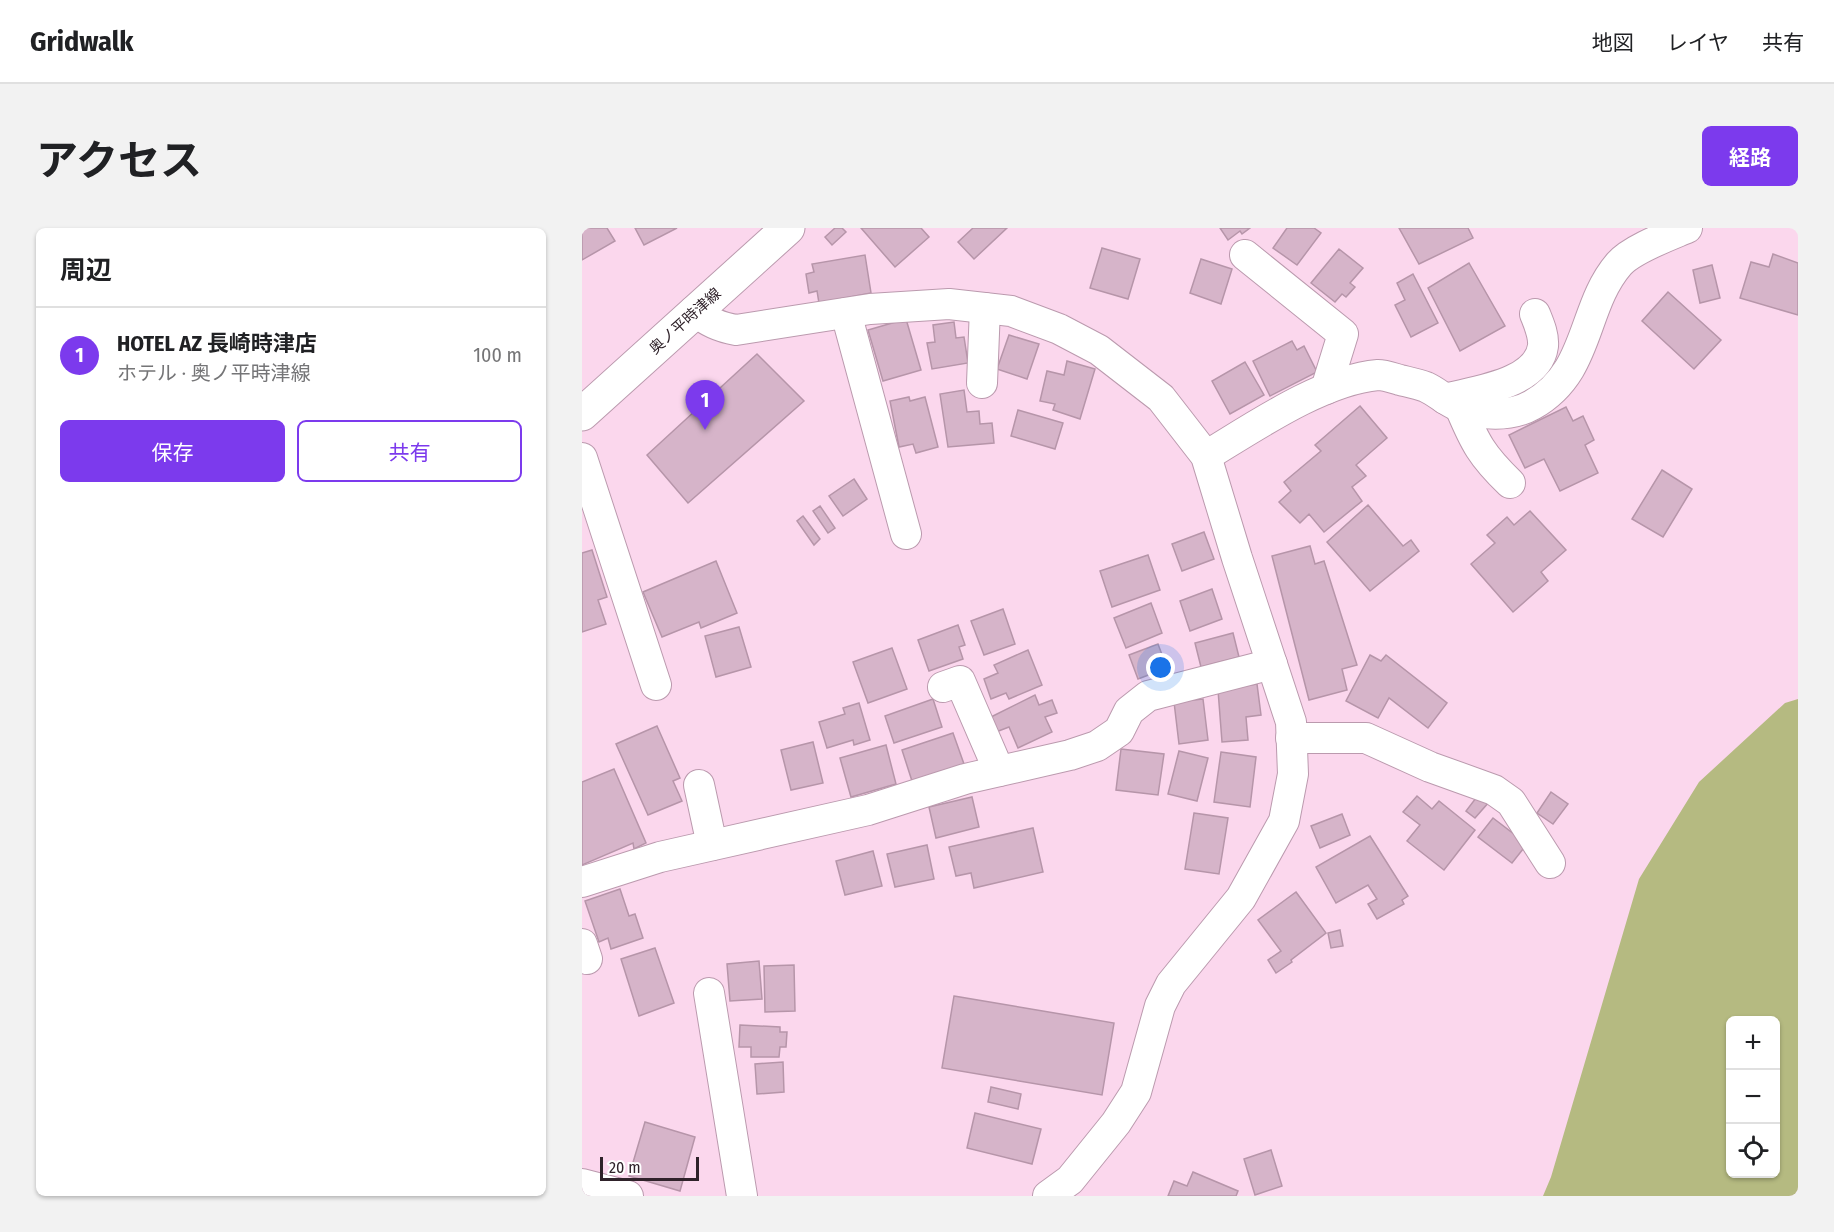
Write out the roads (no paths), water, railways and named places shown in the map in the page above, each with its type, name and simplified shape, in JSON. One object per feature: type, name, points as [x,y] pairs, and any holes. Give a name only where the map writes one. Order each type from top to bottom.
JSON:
[{"type":"main road","name":"奥ノ平時津線","points":[[582,414],[788,228]]},
{"type":"street","points":[[1206,456],[1267,419],[1326,389],[1346,381],[1381,375],[1426,387],[1452,403],[1478,414],[1511,412],[1532,405],[1559,385],[1580,350],[1604,285],[1620,262],[1648,245],[1687,228]]},
{"type":"street","points":[[1245,255],[1342,334],[1326,389]]},
{"type":"street","points":[[694,311],[711,323],[736,330],[870,309],[949,304],[1011,311],[1059,329],[1099,350],[1161,399],[1206,456],[1291,722],[1293,774],[1284,821],[1241,898],[1171,984],[1160,1006],[1136,1092],[1116,1123],[1070,1180],[1048,1196]]},
{"type":"street","points":[[982,383],[985,308]]},
{"type":"street","points":[[846,312],[906,534]]},
{"type":"street","points":[[1452,403],[1505,385],[1521,376],[1534,364],[1543,347],[1542,332],[1535,314]]},
{"type":"street","points":[[1452,403],[1487,462],[1510,483]]},
{"type":"street","points":[[582,458],[656,685]]},
{"type":"street","points":[[582,882],[660,857],[868,810],[966,779],[1070,755],[1097,746],[1119,731],[1129,711],[1148,696],[1272,664]]},
{"type":"street","points":[[943,687],[960,681],[999,771]]},
{"type":"street","points":[[1291,738],[1366,738],[1430,767],[1494,790],[1511,802],[1550,863]]},
{"type":"street","points":[[699,785],[712,845]]},
{"type":"street","points":[[709,993],[742,1196]]},
{"type":"street","points":[[582,1184],[628,1196]]},
{"type":"place","name":"HOTEL AZ 長崎時津店","points":[[705,430]]}]
